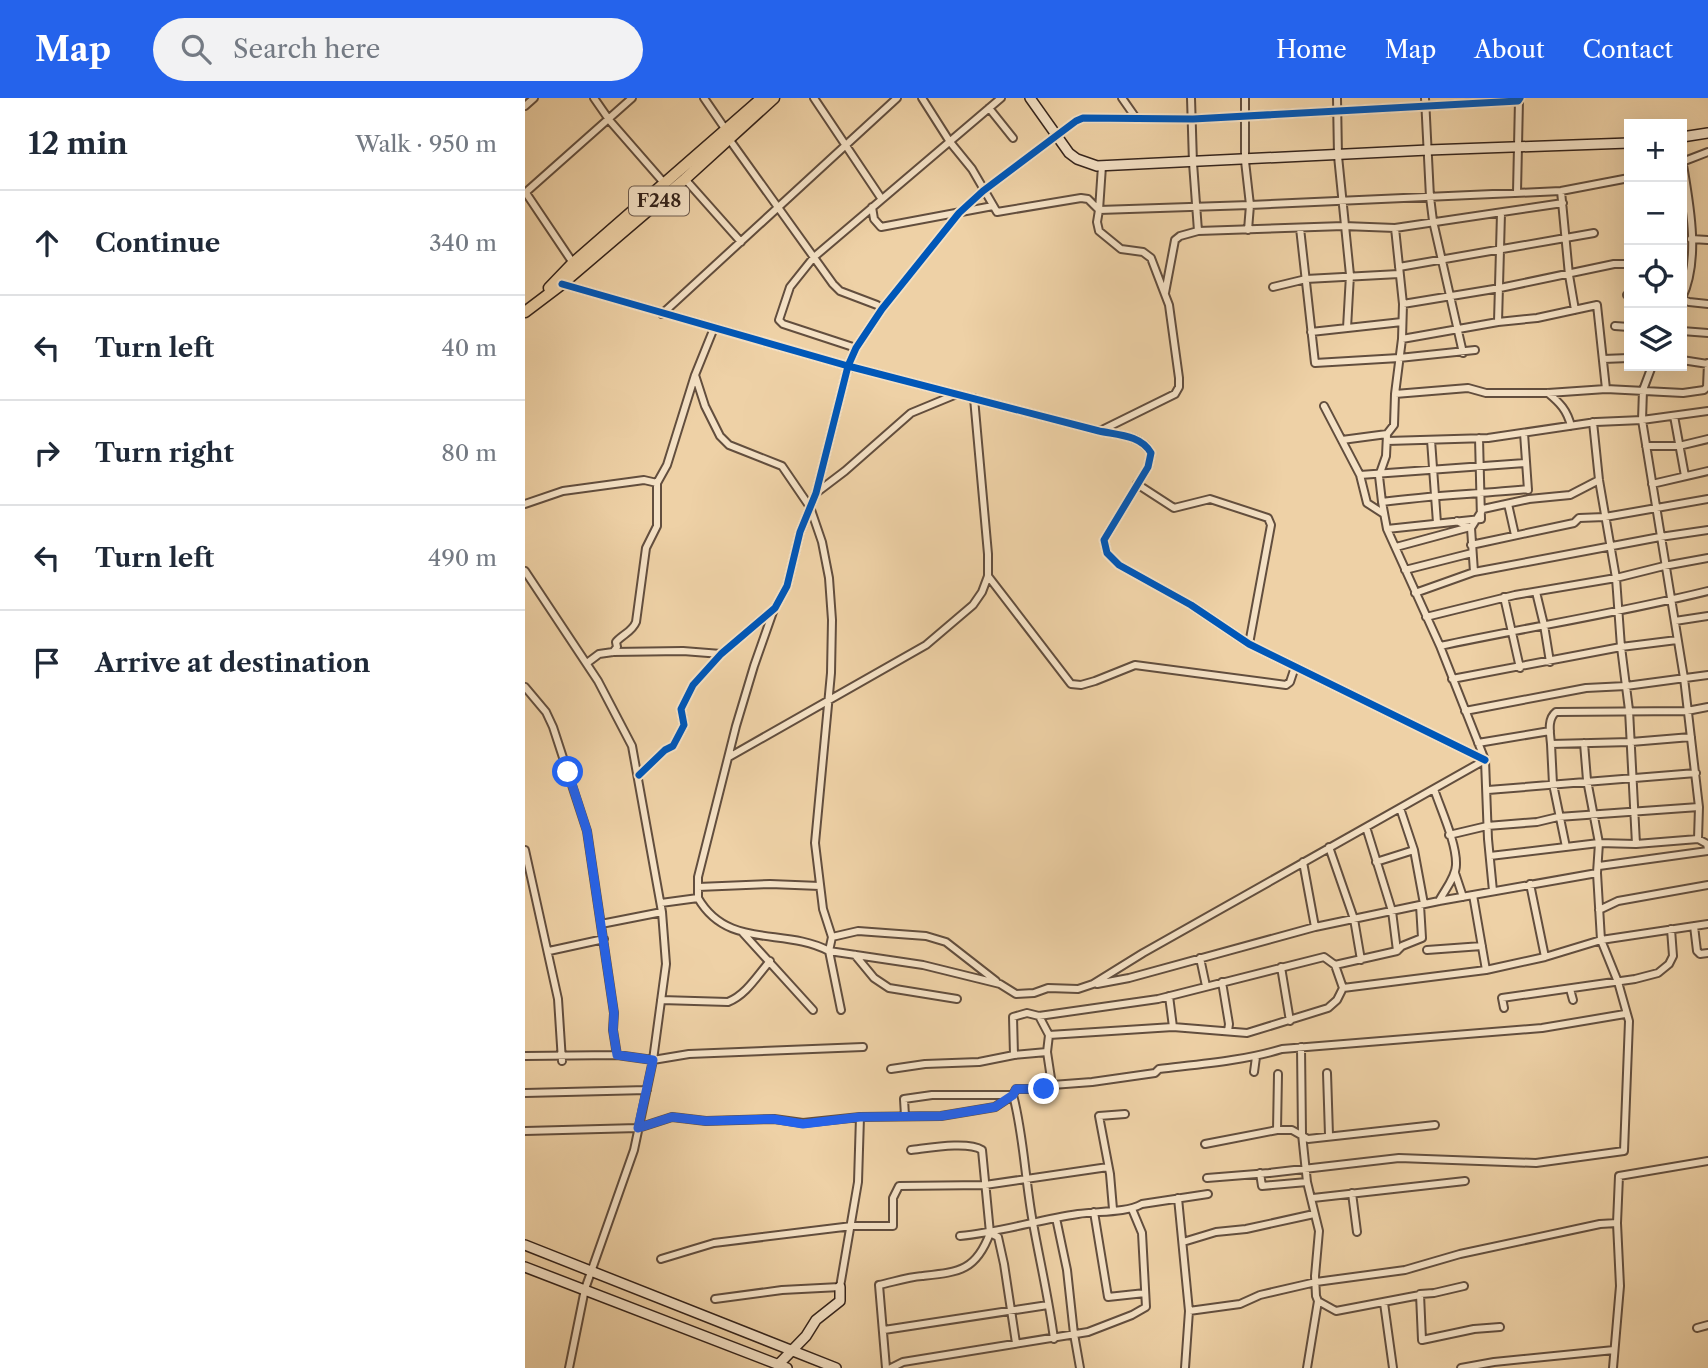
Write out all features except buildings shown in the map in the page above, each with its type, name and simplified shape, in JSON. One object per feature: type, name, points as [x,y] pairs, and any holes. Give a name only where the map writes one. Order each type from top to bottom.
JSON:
[{"type":"main road","name":"F248","points":[[526,310],[562,284],[685,179],[762,98]]},
{"type":"main road","name":"F248","points":[[540,299],[573,264],[665,184],[774,98]]},
{"type":"street","points":[[525,106],[534,98]]},
{"type":"street","points":[[594,98],[665,184]]},
{"type":"street","points":[[573,264],[525,193],[632,98]]},
{"type":"street","points":[[704,98],[777,208],[840,291],[877,305]]},
{"type":"street","points":[[814,98],[881,198]]},
{"type":"street","points":[[661,314],[897,98]]},
{"type":"street","points":[[922,98],[950,142],[972,169],[997,212],[1081,198],[1088,199],[1100,210],[1250,205],[1561,191],[1624,179]]},
{"type":"street","points":[[856,348],[783,324],[779,320],[790,287],[814,257],[1001,98]]},
{"type":"street","points":[[1030,98],[1069,153],[1077,159],[1103,166],[1624,143]]},
{"type":"street","points":[[1122,98],[1136,118]]},
{"type":"street","points":[[1191,98],[1198,231]]},
{"type":"street","points":[[1245,98],[1245,161],[1250,205],[1248,230]]},
{"type":"street","points":[[1337,98],[1338,156],[1350,275],[1347,328]]},
{"type":"street","points":[[1000,984],[923,965],[829,951],[818,944],[741,932],[718,922],[707,913],[698,898],[698,877],[754,666],[775,608],[787,586],[800,532],[816,494],[848,366],[856,348],[894,294],[959,213],[983,191],[1083,118],[1193,119],[1337,111],[1426,102],[1519,99],[1517,192]]},
{"type":"street","points":[[1426,102],[1433,221],[1463,353]]},
{"type":"street","points":[[989,108],[1013,138]]},
{"type":"street","points":[[1687,136],[1708,133]]},
{"type":"street","points":[[1687,159],[1708,152]]},
{"type":"street","points":[[1099,431],[1175,394],[1179,387],[1170,312],[1151,258],[1143,253],[1121,249],[1099,231],[1097,222],[1103,166]]},
{"type":"street","points":[[685,179],[741,242]]},
{"type":"street","points":[[1684,182],[1691,239],[1691,265],[1687,280]]},
{"type":"street","points":[[1561,191],[1575,310]]},
{"type":"street","points":[[1164,294],[1175,240],[1198,231],[1344,226],[1395,228],[1563,203]]},
{"type":"street","points":[[872,207],[874,219],[881,227],[993,206]]},
{"type":"street","points":[[1498,322],[1501,213]]},
{"type":"street","points":[[1300,228],[1311,332],[1311,364],[1475,350]]},
{"type":"street","points":[[1395,228],[1403,304],[1402,339],[1394,425],[1387,438],[1384,467],[1380,472],[1382,502],[1388,529],[1440,646],[1485,760],[1493,891]]},
{"type":"street","points":[[1273,287],[1306,279],[1399,270],[1594,233]]},
{"type":"street","points":[[1691,239],[1708,240]]},
{"type":"street","points":[[1403,304],[1624,264]]},
{"type":"street","points":[[562,284],[848,366],[1134,438],[1146,444],[1151,453],[1148,467],[1104,540],[1107,552],[1119,565],[1191,605],[1249,644],[1485,760]]},
{"type":"street","points":[[1687,300],[1708,304]]},
{"type":"street","points":[[1402,339],[1575,310],[1593,304],[1598,308],[1606,389]]},
{"type":"street","points":[[1311,332],[1402,322]]},
{"type":"street","points":[[1615,326],[1624,327]]},
{"type":"street","points":[[613,652],[617,647],[616,642],[633,630],[636,622],[646,548],[657,526],[657,483],[667,465],[695,375],[713,328]]},
{"type":"street","points":[[1687,331],[1708,333]]},
{"type":"street","points":[[1603,359],[1624,358]]},
{"type":"street","points":[[1395,394],[1468,388],[1486,393],[1606,389],[1683,393],[1704,390],[1707,387],[1708,363],[1687,361]]},
{"type":"street","points":[[1650,371],[1643,390],[1642,421],[1684,678],[1699,807],[1698,839]]},
{"type":"street","points":[[695,375],[705,406],[720,436],[729,445],[782,466],[810,507],[822,542],[829,578],[832,620],[829,699],[815,843],[823,909],[832,937],[829,951],[841,1010]]},
{"type":"street","points":[[1548,393],[1562,405],[1571,426]]},
{"type":"street","points":[[816,494],[911,413],[957,394]]},
{"type":"street","points":[[729,757],[926,645],[973,605],[982,592],[988,576],[974,398]]},
{"type":"street","points":[[1324,406],[1360,475],[1367,503],[1384,514]]},
{"type":"street","points":[[1342,440],[1479,438],[1593,422],[1642,421],[1708,411]]},
{"type":"street","points":[[1674,416],[1685,476]]},
{"type":"street","points":[[1593,422],[1599,480],[1616,578],[1629,710],[1636,844]]},
{"type":"street","points":[[1524,433],[1530,495]]},
{"type":"street","points":[[1388,529],[1481,519],[1483,509],[1479,438]]},
{"type":"street","points":[[1646,446],[1679,446],[1708,439]]},
{"type":"street","points":[[1431,440],[1437,523]]},
{"type":"street","points":[[1360,475],[1525,463]]},
{"type":"street","points":[[1652,484],[1708,471]]},
{"type":"street","points":[[525,504],[563,491],[644,480],[657,483]]},
{"type":"street","points":[[1382,502],[1435,495],[1570,495],[1599,480]]},
{"type":"street","points":[[1137,484],[1174,508],[1210,499],[1268,518],[1271,525],[1249,644]]},
{"type":"street","points":[[1483,509],[1508,504],[1530,495]]},
{"type":"street","points":[[1405,570],[1515,535],[1574,523],[1579,518],[1605,517],[1708,499]]},
{"type":"street","points":[[1508,504],[1515,535]]},
{"type":"street","points":[[1472,520],[1474,572]]},
{"type":"street","points":[[1457,521],[1471,528]]},
{"type":"street","points":[[1396,547],[1471,528]]},
{"type":"street","points":[[1415,593],[1474,572],[1708,530]]},
{"type":"street","points":[[1426,617],[1504,597],[1616,578],[1708,558]]},
{"type":"street","points":[[525,571],[587,663],[632,746],[661,903],[666,964],[653,1060],[634,1150],[585,1289],[569,1368]]},
{"type":"street","points":[[988,576],[1071,684],[1095,681],[1135,665],[1286,685],[1290,682],[1295,667]]},
{"type":"street","points":[[1440,646],[1619,612],[1708,591]]},
{"type":"street","points":[[1536,592],[1550,662]]},
{"type":"street","points":[[1504,597],[1520,668]]},
{"type":"street","points":[[639,775],[665,750],[673,746],[684,725],[681,709],[693,685],[721,654],[775,608]]},
{"type":"street","points":[[1675,621],[1708,616]]},
{"type":"street","points":[[1452,679],[1621,647],[1677,640]]},
{"type":"street","points":[[587,663],[599,654],[613,652],[683,651],[721,654]]},
{"type":"street","points":[[1465,711],[1586,688],[1626,686],[1708,675]]},
{"type":"street","points":[[525,687],[546,712],[587,831],[614,1013],[613,1030],[617,1055]]},
{"type":"street","points":[[1566,847],[1553,784],[1550,731],[1556,712],[1687,711],[1708,707]]},
{"type":"street","points":[[1478,743],[1550,731]]},
{"type":"street","points":[[1551,744],[1691,737]]},
{"type":"street","points":[[1207,1178],[1399,1158],[1536,1163],[1625,1151],[1629,1021],[1618,982],[1601,940],[1599,843],[1587,780],[1584,743]]},
{"type":"street","points":[[1093,984],[1143,953],[1485,760]]},
{"type":"street","points":[[1488,790],[1696,773]]},
{"type":"street","points":[[1434,789],[1457,865],[1439,901]]},
{"type":"street","points":[[1449,835],[1487,826],[1537,822],[1558,817],[1699,807]]},
{"type":"street","points":[[1335,965],[1397,951],[1423,935],[1422,904],[1414,850],[1400,808]]},
{"type":"street","points":[[1366,827],[1392,911],[1397,951]]},
{"type":"street","points":[[1490,856],[1599,843],[1636,844],[1698,839],[1708,847]]},
{"type":"street","points":[[1329,847],[1354,919],[1361,960]]},
{"type":"street","points":[[832,937],[858,931],[926,936],[946,942],[1016,994],[1034,993],[1048,988],[1078,989],[1129,978],[1315,927],[1708,847]]},
{"type":"street","points":[[525,850],[558,999],[561,1058]]},
{"type":"street","points":[[1376,862],[1414,850]]},
{"type":"street","points":[[1303,862],[1315,927]]},
{"type":"street","points":[[1455,873],[1463,897]]},
{"type":"street","points":[[698,887],[770,884],[820,886]]},
{"type":"street","points":[[1530,884],[1545,957]]},
{"type":"street","points":[[1599,910],[1618,901],[1708,885]]},
{"type":"street","points":[[1473,895],[1486,970]]},
{"type":"street","points":[[661,903],[698,898]]},
{"type":"street","points":[[601,924],[662,912]]},
{"type":"street","points":[[1343,988],[1486,970],[1545,957],[1601,940],[1708,924]]},
{"type":"street","points":[[1694,926],[1697,951],[1700,954],[1708,953]]},
{"type":"street","points":[[1504,1008],[1502,998],[1618,982],[1658,973],[1669,964],[1673,948],[1671,929]]},
{"type":"street","points":[[741,932],[813,1010]]},
{"type":"street","points":[[549,951],[604,939]]},
{"type":"street","points":[[1427,950],[1482,946]]},
{"type":"street","points":[[856,955],[874,978],[889,988],[957,999]]},
{"type":"street","points":[[1014,1055],[1013,1017],[1027,1013],[1039,1016],[1169,996],[1324,957],[1335,965],[1343,988],[1337,1000],[1328,1008],[1247,1033],[1173,1027],[1049,1035]]},
{"type":"street","points":[[1200,958],[1206,986]]},
{"type":"street","points":[[661,1000],[728,1002],[747,989],[770,961]]},
{"type":"street","points":[[1280,967],[1290,1021]]},
{"type":"street","points":[[1222,982],[1228,1031]]},
{"type":"street","points":[[1570,989],[1573,1000]]},
{"type":"street","points":[[1169,996],[1173,1027]]},
{"type":"street","points":[[525,1131],[638,1128],[672,1117],[706,1121],[773,1119],[803,1124],[860,1117],[941,1116],[995,1107],[1013,1095],[1016,1089],[1044,1089],[1052,1085],[1155,1073],[1159,1069],[1256,1057],[1282,1049],[1542,1028],[1625,1014]]},
{"type":"street","points":[[1039,1016],[1049,1035],[1047,1052],[1052,1085]]},
{"type":"street","points":[[525,1056],[561,1058],[617,1055],[653,1060],[689,1054],[863,1047]]},
{"type":"street","points":[[1301,1047],[1302,1134],[1307,1182],[1313,1198],[1319,1242],[1316,1282],[1318,1301],[1307,1368]]},
{"type":"street","points":[[891,1069],[925,1064],[979,1062],[1047,1052]]},
{"type":"street","points":[[1254,1072],[1256,1057]]},
{"type":"street","points":[[1327,1073],[1329,1135]]},
{"type":"street","points":[[1277,1130],[1278,1074]]},
{"type":"street","points":[[525,1093],[647,1090]]},
{"type":"street","points":[[905,1116],[904,1099],[932,1095],[1013,1095]]},
{"type":"street","points":[[1013,1095],[1020,1121],[1033,1224],[1042,1259],[1054,1339]]},
{"type":"street","points":[[1113,1209],[1099,1116],[1125,1114]]},
{"type":"street","points":[[525,1266],[783,1367],[816,1320],[840,1301],[858,1182],[860,1117]]},
{"type":"street","points":[[1205,1144],[1277,1130],[1292,1130],[1308,1139],[1435,1125]]},
{"type":"street","points":[[886,1368],[879,1285],[922,1276],[948,1274],[969,1267],[984,1250],[990,1233],[984,1157],[979,1148],[967,1146],[911,1150]]},
{"type":"street","points":[[1613,1368],[1620,1286],[1617,1223],[1619,1176],[1708,1161]]},
{"type":"street","points":[[661,1259],[714,1243],[852,1226],[893,1226],[894,1198],[899,1186],[985,1185],[1108,1167]]},
{"type":"street","points":[[1260,1173],[1262,1186],[1307,1182]]},
{"type":"street","points":[[1313,1198],[1465,1181]]},
{"type":"street","points":[[1352,1193],[1357,1232]]},
{"type":"street","points":[[960,1236],[1208,1194]]},
{"type":"street","points":[[1178,1198],[1189,1311],[1185,1368]]},
{"type":"street","points":[[891,1368],[903,1362],[1088,1332],[1146,1307],[1142,1233],[1132,1209]]},
{"type":"street","points":[[1094,1212],[1108,1297],[1145,1293]]},
{"type":"street","points":[[1183,1242],[1216,1232],[1246,1229],[1314,1214]]},
{"type":"street","points":[[1056,1218],[1067,1270],[1080,1368]]},
{"type":"street","points":[[1189,1311],[1240,1304],[1260,1295],[1316,1282],[1405,1270],[1460,1254],[1600,1224],[1617,1223]]},
{"type":"street","points":[[990,1233],[998,1237],[1016,1343]]},
{"type":"street","points":[[525,1245],[837,1368]]},
{"type":"street","points":[[1318,1301],[1336,1311],[1464,1286]]},
{"type":"street","points":[[715,1299],[782,1290],[840,1287]]},
{"type":"street","points":[[1419,1295],[1422,1340],[1474,1329],[1500,1327]]},
{"type":"street","points":[[1384,1303],[1393,1368]]},
{"type":"street","points":[[884,1330],[1048,1306]]},
{"type":"street","points":[[1697,1328],[1708,1325]]},
{"type":"street","points":[[1461,1368],[1614,1350]]},
{"type":"cycle path","points":[[639,775],[665,750],[673,746],[684,725],[681,709],[693,685],[721,654],[775,608],[787,586],[800,532],[816,493],[848,366],[856,348],[882,309],[959,213],[983,191],[1083,118],[1193,119],[1518,101],[1520,98]]},
{"type":"cycle path","points":[[562,284],[848,366],[1135,439],[1151,453],[1148,467],[1104,540],[1107,553],[1119,565],[1191,605],[1249,644],[1485,760]]},
{"type":"route","points":[[568,772],[587,831],[614,1013],[613,1030],[617,1055],[653,1060],[638,1128],[672,1117],[706,1121],[773,1119],[803,1124],[860,1117],[941,1116],[995,1107],[1013,1095],[1016,1089],[1044,1089]]}]
